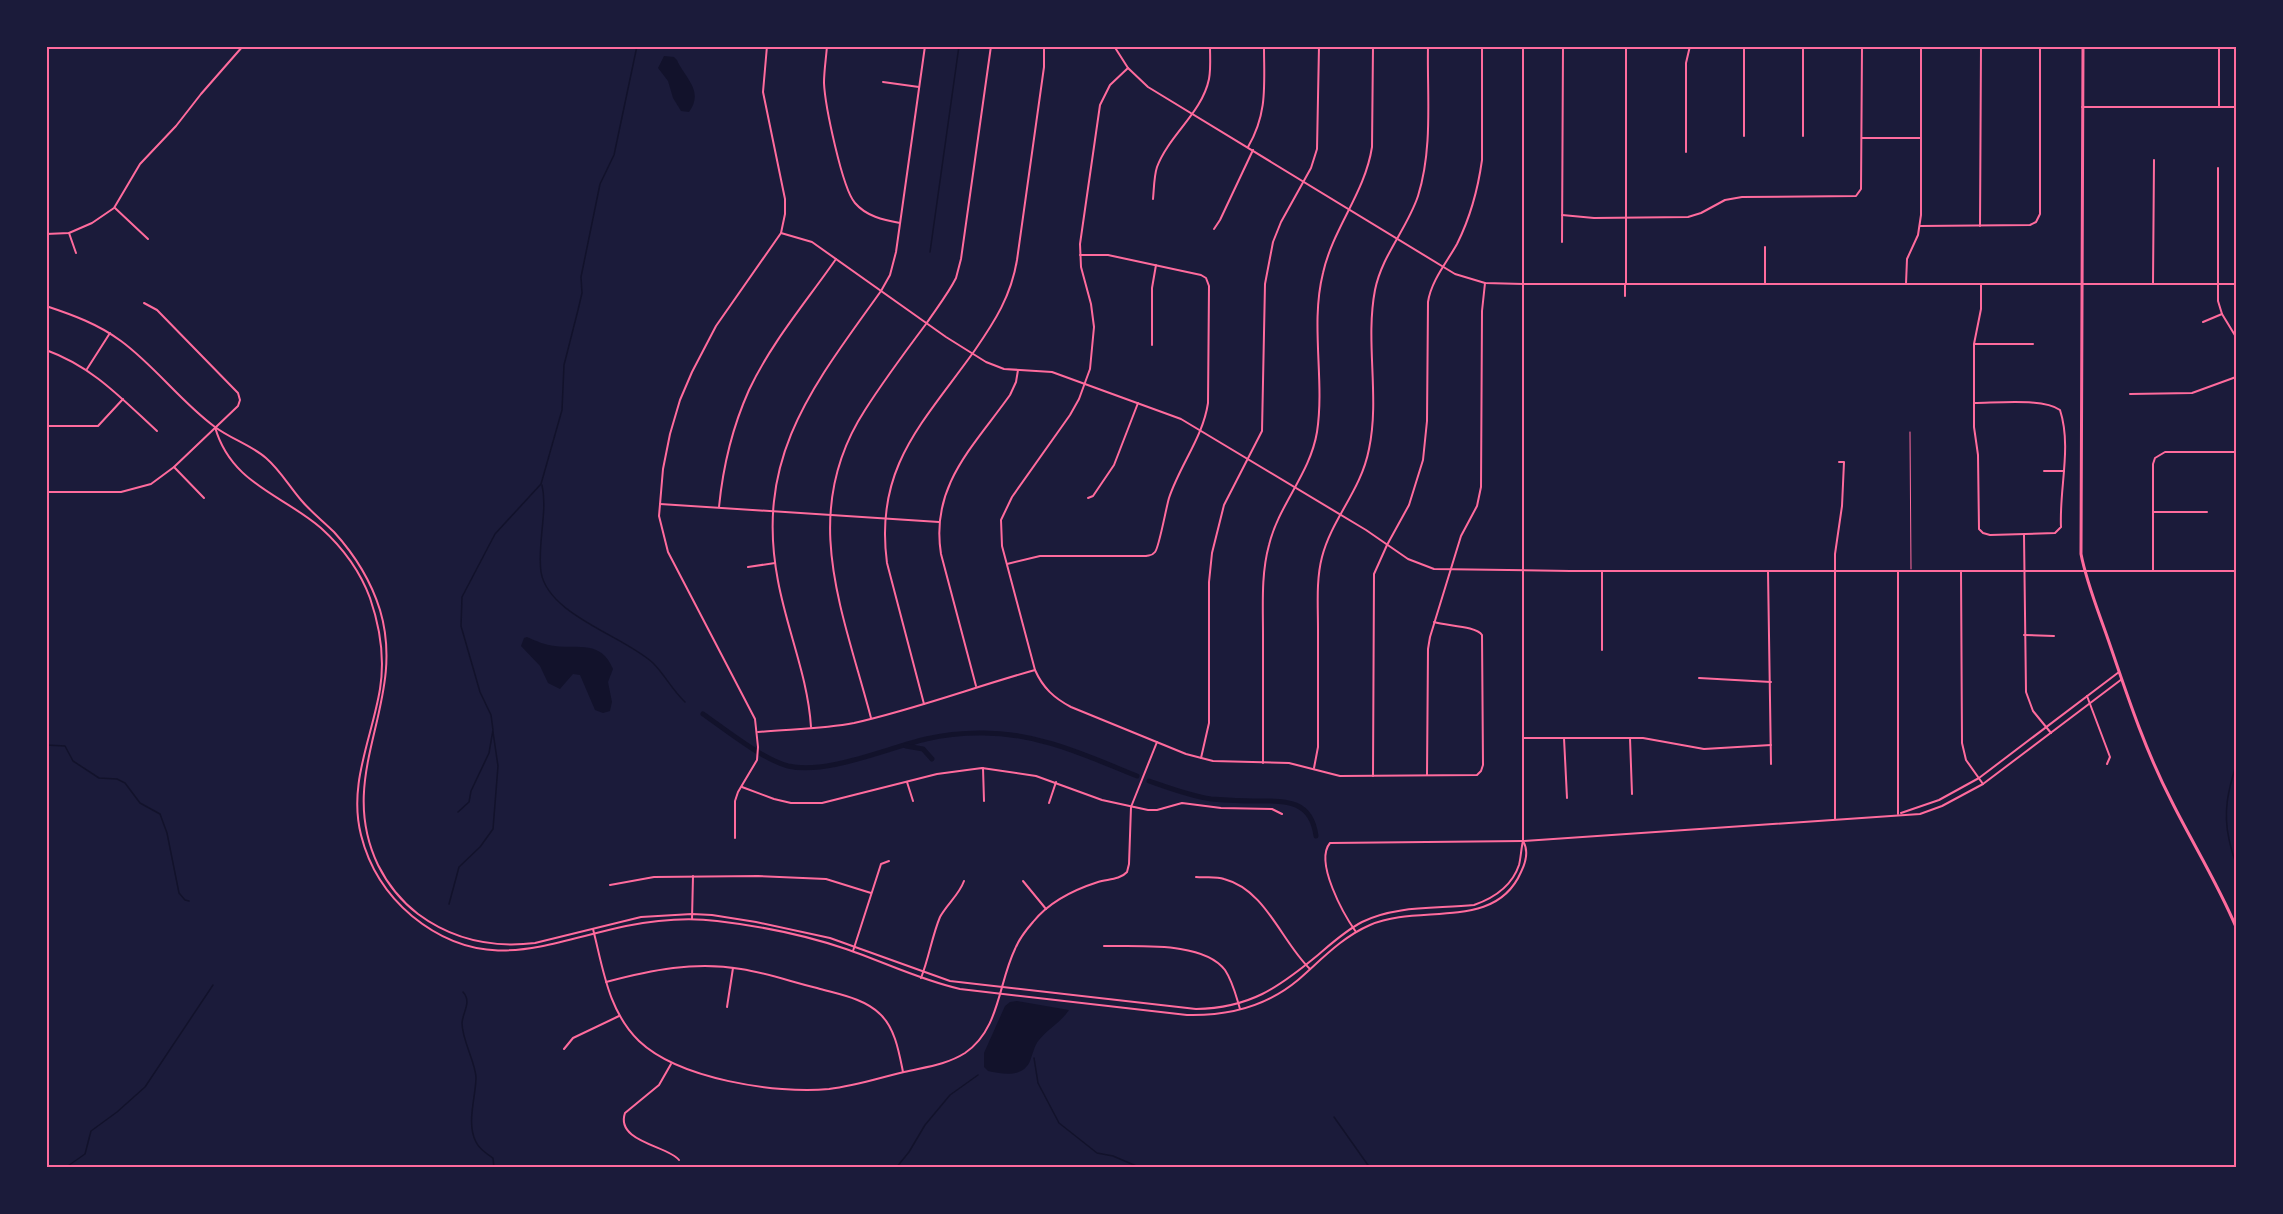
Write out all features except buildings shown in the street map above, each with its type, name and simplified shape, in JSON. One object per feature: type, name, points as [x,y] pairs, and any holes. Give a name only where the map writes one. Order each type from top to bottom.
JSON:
[{"type":"main road","points":[[2083,46],[2081,554],[2119,672],[2148,747],[2170,799],[2224,899],[2236,927]]},
{"type":"street","points":[[46,234],[69,233],[92,223],[114,208],[140,164],[177,126],[201,94],[243,46]]},
{"type":"street","points":[[735,838],[735,801],[756,760],[757,732],[751,708],[668,552],[660,528],[660,504],[663,469],[670,434],[692,372],[716,326],[781,233],[785,199],[763,92],[766,46]]},
{"type":"street","points":[[827,46],[824,87],[844,185],[862,210],[880,219],[900,223]]},
{"type":"street","points":[[812,727],[808,698],[775,563],[774,511],[782,461],[801,411],[820,376],[881,291],[894,264],[925,46]]},
{"type":"street","points":[[871,718],[833,576],[829,547],[829,514],[836,472],[851,433],[866,407],[952,287],[959,269],[991,46]]},
{"type":"street","points":[[924,704],[887,563],[884,518],[890,485],[903,453],[1001,312],[1014,276],[1044,67],[1044,46]]},
{"type":"street","points":[[1114,46],[1128,68],[1148,87],[1444,267],[1464,278],[1485,283],[2236,284]]},
{"type":"street","points":[[1153,199],[1156,170],[1161,158],[1192,114],[1209,78],[1210,46]]},
{"type":"street","points":[[1248,147],[1259,126],[1264,106],[1264,46]]},
{"type":"street","points":[[1201,758],[1209,723],[1209,582],[1212,553],[1224,505],[1259,440],[1263,422],[1264,301],[1268,264],[1281,222],[1315,159],[1318,142],[1319,46]]},
{"type":"street","points":[[1263,763],[1264,568],[1275,525],[1310,460],[1317,430],[1319,305],[1322,276],[1331,244],[1365,179],[1371,155],[1373,46]]},
{"type":"street","points":[[1313,769],[1318,747],[1318,574],[1326,545],[1359,481],[1369,448],[1372,419],[1372,307],[1385,257],[1418,197],[1427,155],[1428,46]]},
{"type":"street","points":[[1373,776],[1373,584],[1376,565],[1409,505],[1423,460],[1427,421],[1428,302],[1433,286],[1467,220],[1480,176],[1482,46]]},
{"type":"street","points":[[46,306],[80,317],[110,333],[135,352],[215,427],[251,447],[279,471],[301,500],[344,544],[360,566],[373,592],[384,627],[387,668],[384,696],[364,781],[363,812],[369,844],[390,887],[426,920],[455,935],[478,942],[519,945],[641,917],[692,914],[756,922],[820,935],[950,981],[1213,1009],[1239,1004],[1272,991],[1353,927],[1364,921],[1394,912],[1474,905],[1485,901],[1498,894],[1519,865],[1523,842],[1523,46]]},
{"type":"street","points":[[1562,242],[1563,46]]},
{"type":"street","points":[[1625,296],[1626,46]]},
{"type":"street","points":[[1686,152],[1686,63],[1690,46]]},
{"type":"street","points":[[1744,46],[1744,136]]},
{"type":"street","points":[[1803,46],[1803,136]]},
{"type":"street","points":[[1562,214],[1626,218],[1688,217],[1725,200],[1742,197],[1856,195],[1861,189],[1862,46]]},
{"type":"street","points":[[1906,284],[1907,259],[1920,226],[1922,46]]},
{"type":"street","points":[[1980,46],[1980,226]]},
{"type":"street","points":[[1920,226],[2030,225],[2036,222],[2040,214],[2040,46]]},
{"type":"street","points":[[2219,46],[2219,107]]},
{"type":"street","points":[[1128,68],[1110,85],[1100,105],[1080,255],[1094,327],[1093,356],[1086,384],[1070,415],[1006,507],[1001,520],[1000,535],[1006,564],[1035,670],[1046,690],[1063,703],[1201,758],[1225,762],[1289,763],[1340,776],[1474,776],[1481,771],[1483,765],[1482,635],[1473,628],[1452,627],[1434,622]]},
{"type":"street","points":[[883,82],[919,87]]},
{"type":"street","points":[[2082,108],[2236,107]]},
{"type":"street","points":[[1862,138],[1922,138]]},
{"type":"street","points":[[1214,229],[1253,150]]},
{"type":"street","points":[[2153,284],[2154,160]]},
{"type":"street","points":[[2218,168],[2218,301],[2222,314],[2236,337]]},
{"type":"street","points":[[114,208],[148,239]]},
{"type":"street","points":[[69,233],[76,253]]},
{"type":"street","points":[[781,233],[812,242],[926,323],[994,366],[1052,372],[1181,419],[1341,515],[1419,565],[1434,569],[1451,571],[2236,571]]},
{"type":"street","points":[[1765,247],[1765,284]]},
{"type":"street","points":[[1006,564],[1040,556],[1146,556],[1154,553],[1173,487],[1201,430],[1208,403],[1207,281],[1201,275],[1108,255],[1080,255]]},
{"type":"street","points":[[719,507],[728,447],[749,391],[773,348],[836,259]]},
{"type":"street","points":[[1152,345],[1152,288],[1156,265]]},
{"type":"street","points":[[1427,776],[1428,649],[1434,622],[1461,536],[1477,506],[1481,487],[1482,311],[1485,283]]},
{"type":"street","points":[[1974,403],[2034,403],[2058,408],[2062,414],[2064,471],[2059,531],[2050,534],[2024,535],[1983,533],[1978,524],[1978,455],[1974,427],[1974,403],[1974,344],[1981,309],[1981,284]]},
{"type":"street","points":[[46,492],[121,492],[151,484],[174,467],[236,410],[240,403],[238,393],[157,310],[144,303]]},
{"type":"street","points":[[2203,322],[2222,314]]},
{"type":"street","points":[[87,369],[110,333]]},
{"type":"street","points":[[1974,344],[2032,344]]},
{"type":"street","points":[[46,350],[87,369],[157,431]]},
{"type":"street","points":[[976,686],[941,554],[939,522],[942,501],[951,481],[1010,395],[1018,370]]},
{"type":"street","points":[[2130,394],[2192,393],[2236,377]]},
{"type":"street","points":[[46,426],[98,426],[123,399]]},
{"type":"street","points":[[1088,498],[1093,496],[1114,465],[1138,403]]},
{"type":"street","points":[[215,427],[219,440],[244,473],[265,492],[307,518],[336,544],[350,560],[368,595],[379,632],[382,674],[380,691],[360,769],[357,806],[361,834],[367,856],[387,890],[402,908],[422,924],[454,941],[479,948],[526,950],[651,922],[692,919],[752,926],[812,939],[853,951],[921,978],[960,989],[1187,1015],[1218,1014],[1240,1009],[1276,995],[1356,932],[1378,922],[1394,917],[1469,911],[1494,903],[1511,889],[1521,874],[1527,852],[1523,842]]},
{"type":"street","points":[[2153,570],[2153,464],[2159,454],[2236,452]]},
{"type":"street","points":[[1836,819],[1835,571],[1836,540],[1844,484],[1844,462],[1839,462]]},
{"type":"street","points":[[174,467],[204,498]]},
{"type":"street","points":[[2044,471],[2064,471]]},
{"type":"street","points":[[660,504],[939,522]]},
{"type":"street","points":[[2153,512],[2207,512]]},
{"type":"street","points":[[2024,535],[2026,692],[2033,711],[2051,733]]},
{"type":"street","points":[[748,567],[775,563]]},
{"type":"street","points":[[1602,571],[1602,650]]},
{"type":"street","points":[[1768,571],[1771,764]]},
{"type":"street","points":[[1898,571],[1898,814]]},
{"type":"street","points":[[1961,571],[1962,743],[1966,760],[1983,784]]},
{"type":"street","points":[[2024,635],[2054,636]]},
{"type":"street","points":[[757,732],[846,724],[924,704],[976,686],[1035,670]]},
{"type":"street","points":[[1898,814],[1940,800],[1979,778],[2119,672]]},
{"type":"street","points":[[1699,678],[1771,682]]},
{"type":"street","points":[[1356,932],[1332,889],[1325,856],[1327,846],[1334,842],[1523,842],[1920,814],[1942,806],[1983,784],[2122,679]]},
{"type":"street","points":[[2087,696],[2110,757],[2107,764]]},
{"type":"street","points":[[1523,738],[1653,739],[1704,749],[1771,745]]},
{"type":"street","points":[[1564,738],[1567,798]]},
{"type":"street","points":[[1630,738],[1632,794]]},
{"type":"street","points":[[593,929],[606,982],[619,1016],[639,1041],[672,1063],[718,1078],[788,1090],[808,1090],[849,1086],[950,1061],[976,1043],[987,1029],[1015,948],[1034,921],[1046,909],[1079,889],[1120,877],[1127,872],[1131,807],[1157,742]]},
{"type":"street","points":[[742,787],[774,799],[810,804],[834,801],[950,771],[983,768],[1019,772],[1056,782],[1102,800],[1131,807],[1153,810],[1173,804],[1190,803],[1221,808],[1272,810],[1282,814]]},
{"type":"street","points":[[983,768],[984,801]]},
{"type":"street","points":[[907,782],[913,801]]},
{"type":"street","points":[[1049,803],[1056,782]]},
{"type":"street","points":[[853,951],[881,864],[889,861]]},
{"type":"street","points":[[692,919],[693,876]]},
{"type":"street","points":[[610,885],[654,877],[814,878],[838,882],[871,893]]},
{"type":"street","points":[[1196,878],[1226,879],[1248,891],[1266,910],[1295,953],[1310,969]]},
{"type":"street","points":[[921,978],[939,921],[949,902],[961,890],[964,881]]},
{"type":"street","points":[[1023,881],[1046,909]]},
{"type":"street","points":[[1104,946],[1185,949],[1209,956],[1224,968],[1230,977],[1240,1009]]},
{"type":"street","points":[[606,982],[644,972],[682,966],[733,968],[836,994],[873,1008],[884,1019],[892,1032],[903,1072]]},
{"type":"street","points":[[727,1007],[733,968]]},
{"type":"street","points":[[564,1049],[573,1038],[619,1016]]},
{"type":"street","points":[[672,1063],[659,1085],[625,1113],[624,1118],[626,1126],[642,1142],[675,1154],[679,1160]]},
{"type":"lane","points":[[1910,432],[1911,571]]},
{"type":"shaded area","points":[[664,56],[674,57],[677,60],[692,84],[695,97],[689,112],[681,111],[673,98],[668,81],[658,68]]},
{"type":"shaded area","points":[[524,638],[548,645],[588,648],[602,654],[613,669],[608,682],[612,702],[610,711],[603,713],[595,710],[580,675],[573,674],[560,689],[548,683],[540,666],[521,646]]},
{"type":"shaded area","points":[[1017,1001],[1069,1010],[1039,1040],[1030,1061],[1022,1070],[1012,1074],[988,1071],[984,1067],[984,1053],[1005,1006]]},
{"type":"waterway","points":[[458,812],[469,802],[471,791],[489,753],[493,730],[491,715],[480,692],[461,626],[462,597],[495,534],[541,484],[562,410],[564,365],[582,293],[581,277],[600,184],[614,155],[637,46]]},
{"type":"waterway","points":[[930,252],[959,46]]},
{"type":"waterway","points":[[542,485],[544,506],[540,562],[547,587],[557,601],[572,613],[653,663],[685,702]]},
{"type":"waterway","points":[[703,714],[756,751],[788,766],[804,768],[839,764],[926,739],[953,734],[980,733],[1021,736],[1060,746],[1137,776]]},
{"type":"waterway","points":[[449,904],[459,867],[480,847],[493,829],[498,766],[493,732]]},
{"type":"waterway","points":[[46,745],[65,746],[73,761],[99,778],[117,779],[125,783],[140,803],[160,814],[167,833],[179,893],[189,901]]},
{"type":"waterway","points":[[906,746],[923,749],[932,759]]},
{"type":"waterway","points":[[2236,765],[2226,811],[2229,839],[2236,862]]},
{"type":"waterway","points":[[1149,781],[1187,794],[1211,799],[1275,801],[1294,804],[1308,814],[1316,836]]},
{"type":"waterway","points":[[65,1168],[85,1154],[91,1131],[145,1087],[213,985]]},
{"type":"waterway","points":[[463,992],[467,999],[462,1023],[463,1030],[476,1077],[472,1118],[473,1135],[479,1147],[493,1158],[494,1168]]},
{"type":"waterway","points":[[1034,1058],[1038,1083],[1059,1123],[1097,1153],[1113,1156],[1141,1168]]},
{"type":"waterway","points":[[896,1168],[909,1152],[925,1125],[950,1095],[978,1075]]},
{"type":"waterway","points":[[1334,1117],[1370,1168]]}]
